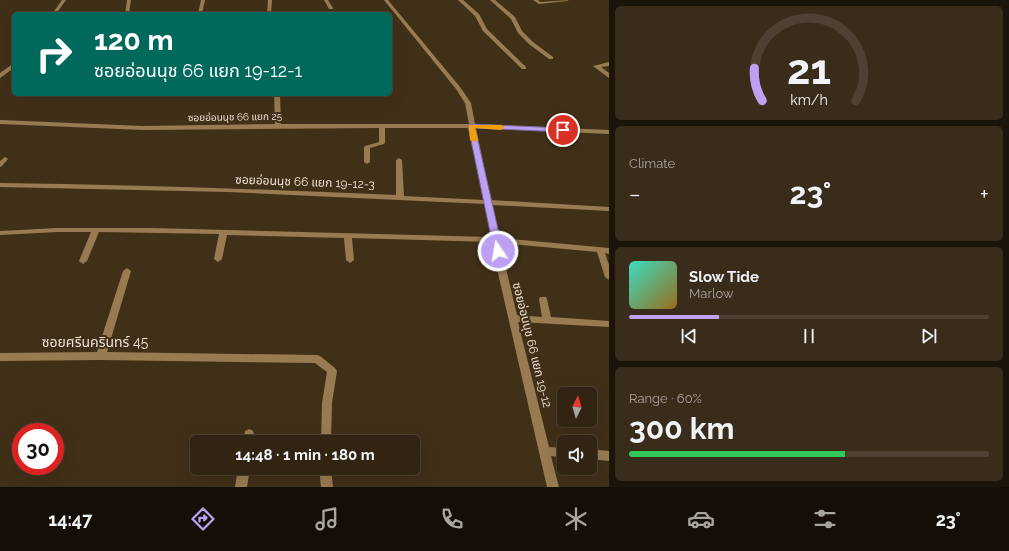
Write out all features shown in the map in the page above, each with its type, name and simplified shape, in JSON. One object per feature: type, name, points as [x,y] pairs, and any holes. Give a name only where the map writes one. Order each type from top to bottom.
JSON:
[{"type":"street","points":[[55,12],[64,0]]},
{"type":"street","points":[[127,12],[129,0]]},
{"type":"street","points":[[200,12],[203,0]]},
{"type":"street","points":[[269,12],[270,0]]},
{"type":"street","points":[[326,0],[331,8]]},
{"type":"street","name":"ซอยอ่อนนุช 66 แยก 19-12","points":[[386,0],[468,103],[471,126],[487,202],[513,318],[546,451],[553,487]]},
{"type":"street","points":[[460,0],[477,15],[485,30],[524,68]]},
{"type":"street","points":[[492,0],[513,18],[520,32],[531,43],[551,58]]},
{"type":"street","points":[[535,0],[539,3],[567,0]]},
{"type":"street","points":[[609,64],[596,66],[609,76]]},
{"type":"street","points":[[0,76],[12,67]]},
{"type":"street","points":[[277,96],[278,126]]},
{"type":"street","name":"ซอยอ่อนนุช 66 แยก 25","points":[[0,122],[143,128],[471,126],[609,132]]},
{"type":"street","points":[[368,162],[367,147],[382,143],[382,126]]},
{"type":"street","points":[[399,160],[400,198]]},
{"type":"street","name":"ซอยอ่อนนุช 66 แยก 19-12-3","points":[[0,185],[191,190],[400,198],[609,209]]},
{"type":"street","points":[[83,261],[96,230]]},
{"type":"street","points":[[0,233],[96,230],[496,240],[609,251]]},
{"type":"street","points":[[218,259],[224,233]]},
{"type":"street","points":[[348,236],[350,260]]},
{"type":"street","points":[[600,250],[609,277]]},
{"type":"street","points":[[101,356],[127,271]]},
{"type":"street","points":[[543,299],[547,320]]},
{"type":"street","points":[[513,318],[609,324]]},
{"type":"street","name":"ซอยศรีนครินทร์ 45","points":[[0,356],[317,359],[332,371],[327,403],[326,435]]},
{"type":"street","points":[[546,451],[557,452]]},
{"type":"street","points":[[597,455],[609,456]]},
{"type":"street","points":[[242,487],[243,475]]},
{"type":"street","points":[[326,475],[327,487]]},
{"type":"slow traffic","points":[[474,140],[471,126],[501,127]]},
{"type":"route","points":[[498,251],[471,126],[563,130]]}]
